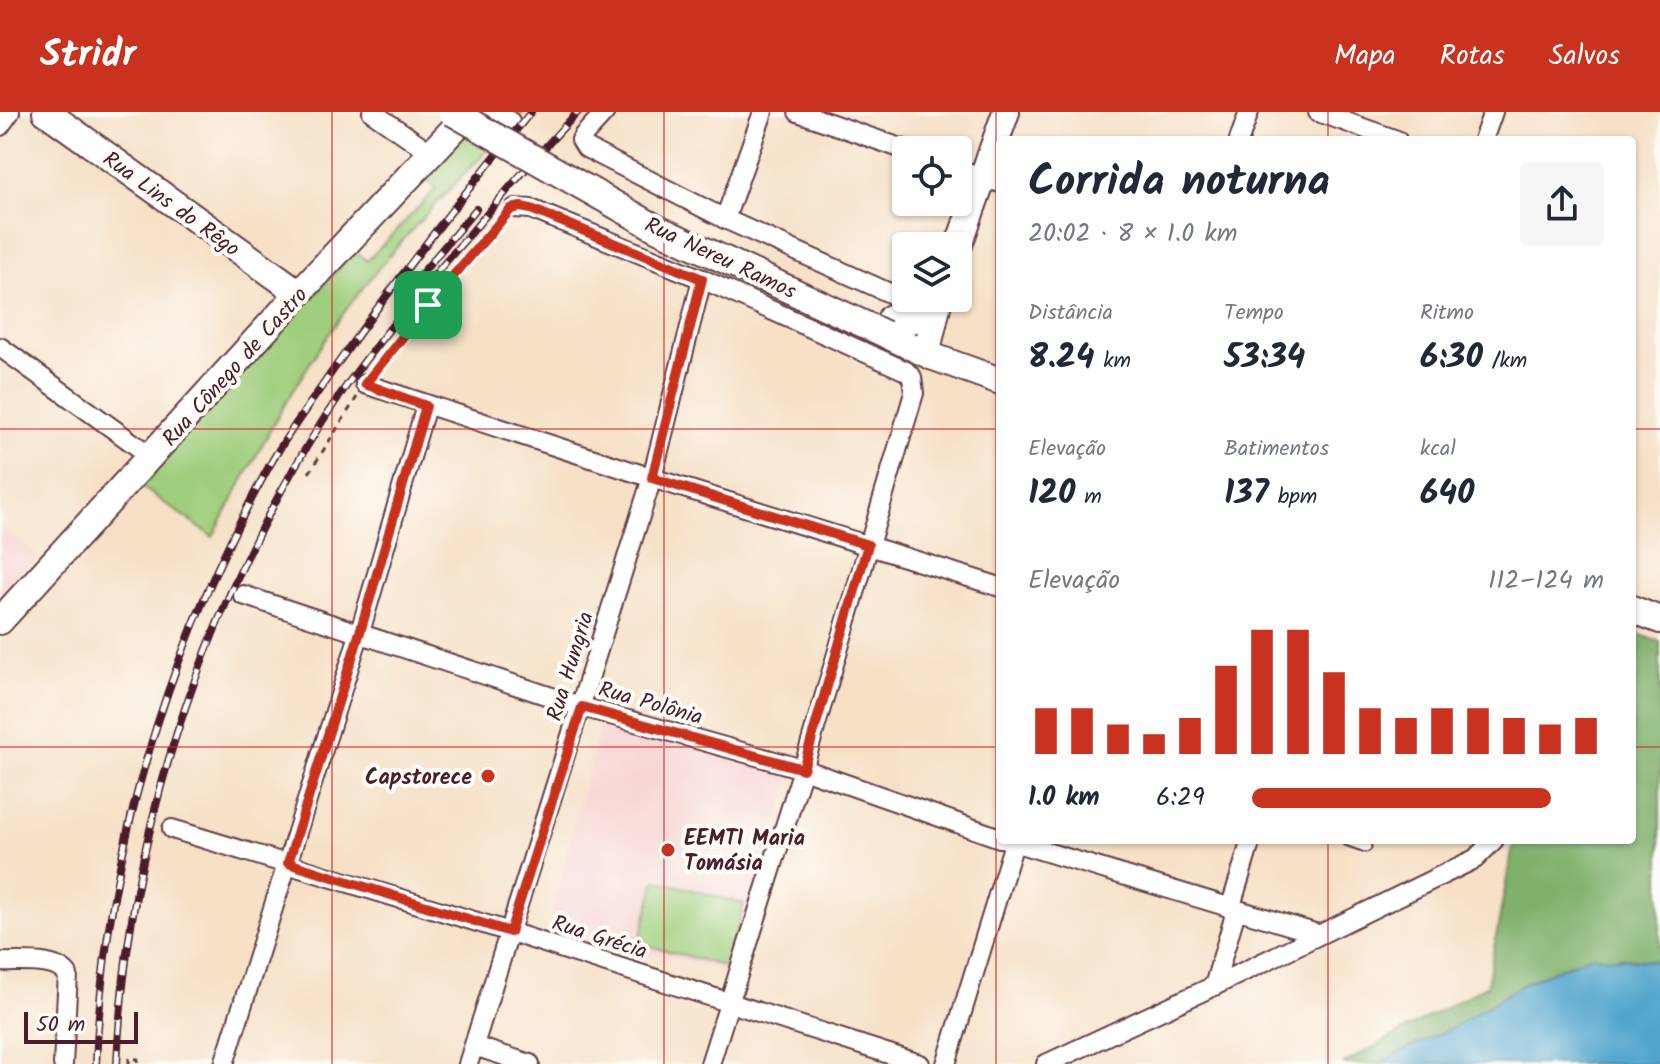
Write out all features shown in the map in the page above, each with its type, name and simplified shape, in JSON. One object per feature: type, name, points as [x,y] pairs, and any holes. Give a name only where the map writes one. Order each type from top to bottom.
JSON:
[{"type":"street","points":[[0,126],[10,112]]},
{"type":"street","name":"Rua Lins do Rêgo","points":[[46,112],[299,293]]},
{"type":"street","points":[[372,112],[430,152]]},
{"type":"street","name":"Rua Nereu Ramos","points":[[452,112],[656,228],[888,326]]},
{"type":"street","name":"Rua Cônego de Castro","points":[[0,621],[299,293],[470,112]]},
{"type":"street","name":"Rua Nereu Ramos","points":[[486,112],[630,195],[888,326],[931,356],[996,380]]},
{"type":"street","name":"Rua Nereu Ramos","points":[[605,112],[583,136],[581,140],[586,148],[725,219],[892,288]]},
{"type":"street","points":[[725,219],[763,112]]},
{"type":"street","points":[[798,112],[892,145]]},
{"type":"street","points":[[1001,136],[1006,112]]},
{"type":"street","points":[[1240,136],[1249,112]]},
{"type":"street","points":[[1318,112],[1386,136]]},
{"type":"street","points":[[1484,136],[1493,112]]},
{"type":"street","points":[[966,232],[992,180],[972,174]]},
{"type":"street","name":"Rua Nereu Ramos","points":[[515,208],[531,209],[702,279],[906,371],[915,383],[914,393],[868,545]]},
{"type":"street","name":"Rua Hungria","points":[[471,1055],[652,478],[702,279]]},
{"type":"street","points":[[888,326],[913,320],[927,312]]},
{"type":"street","points":[[931,356],[928,346],[936,312]]},
{"type":"street","points":[[0,347],[152,457]]},
{"type":"street","points":[[365,384],[996,586]]},
{"type":"street","points":[[224,1064],[360,632],[426,406]]},
{"type":"street","points":[[710,1064],[803,769],[868,545]]},
{"type":"street","name":"Rua Polônia","points":[[243,595],[582,707],[803,769],[996,836]]},
{"type":"street","points":[[1636,611],[1660,620]]},
{"type":"street","name":"Rua Grécia","points":[[172,829],[510,932],[920,1064]]},
{"type":"street","points":[[946,1064],[1008,844]]},
{"type":"street","name":"Rua Polônia","points":[[1022,844],[1318,934]]},
{"type":"street","points":[[1214,986],[1250,844]]},
{"type":"street","points":[[1046,1064],[1475,859],[1490,844]]},
{"type":"street","points":[[0,962],[54,965],[64,969],[68,975],[63,1064]]},
{"type":"street","points":[[471,1055],[530,1064]]},
{"type":"lane","points":[[1357,844],[1366,847]]},
{"type":"path","points":[[309,473],[365,384],[428,305],[515,208]]},
{"type":"path","points":[[129,1064],[129,1058],[138,1059],[138,1064]]},
{"type":"shaded area","points":[[0,526],[38,556],[0,597]]},
{"type":"shaded area","name":"EEMTI Maria Tomásia","points":[[606,724],[788,769],[791,776],[731,973],[557,928],[550,918],[600,726]]},
{"type":"green space","points":[[484,112],[524,112],[423,218],[352,301],[284,406],[213,537],[139,485],[352,255],[359,254],[367,261],[436,189],[424,178]]},
{"type":"green space","points":[[1636,633],[1660,642],[1660,962],[1620,957],[1376,1064],[1343,1064],[1487,985],[1513,844],[1636,844]]},
{"type":"green space","points":[[656,880],[744,904],[726,967],[639,943]]},
{"type":"water","points":[[1590,956],[1660,962],[1660,1064],[1376,1064],[1450,1029],[1527,982]]},
{"type":"railway","points":[[96,1064],[112,909],[127,833],[147,758],[199,611],[231,541],[288,435],[377,308],[531,112]]},
{"type":"railway","points":[[117,1064],[124,980],[136,896],[154,813],[177,732],[239,574],[277,498],[354,375],[430,280],[578,112]]},
{"type":"railway","points":[[412,285],[476,209]]},
{"type":"place","name":"Capstorece","points":[[488,776]]},
{"type":"place","name":"EEMTI Maria Tomásia","points":[[668,850]]},
{"type":"route","points":[[521,207],[702,279],[652,478],[868,545],[803,769],[582,707],[510,932],[288,863],[426,406],[365,384],[428,305],[511,209],[521,207]]}]
